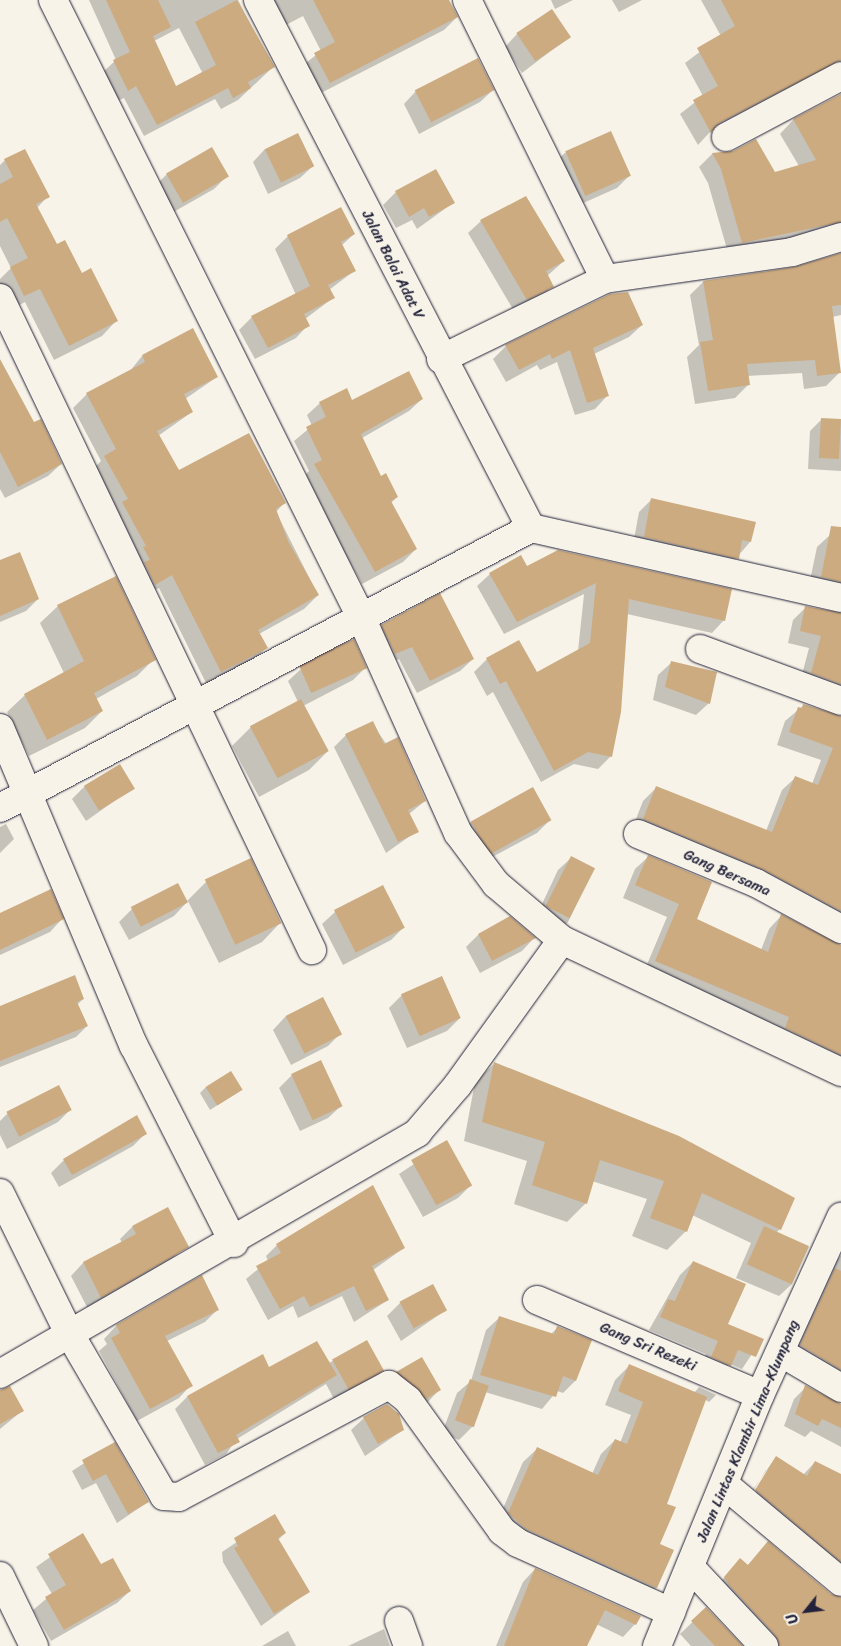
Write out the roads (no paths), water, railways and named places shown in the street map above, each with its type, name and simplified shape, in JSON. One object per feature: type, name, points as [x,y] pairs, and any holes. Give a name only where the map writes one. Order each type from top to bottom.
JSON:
[{"type":"street","points":[[54,0],[360,615],[458,833],[496,884],[562,940],[841,1072]]},
{"type":"street","name":"Jalan Balai Adat V","points":[[258,0],[441,359],[531,528]]},
{"type":"street","points":[[467,0],[606,279]]},
{"type":"street","points":[[726,137],[841,76]]},
{"type":"street","points":[[441,359],[606,279],[773,256],[841,237]]},
{"type":"street","points":[[0,298],[312,950]]},
{"type":"street","points":[[0,808],[195,706],[360,615],[531,528],[841,598]]},
{"type":"street","points":[[700,650],[841,701]]},
{"type":"street","points":[[0,728],[30,791],[134,1046],[234,1243]]},
{"type":"street","name":"Gang Bersama","points":[[638,834],[756,883],[841,929]]},
{"type":"street","points":[[0,1374],[68,1332],[234,1243],[417,1133],[457,1086],[562,940]]},
{"type":"street","points":[[0,1193],[68,1332],[164,1496],[179,1497],[389,1385],[408,1400],[502,1531],[518,1543],[671,1612]]},
{"type":"street","name":"Jalan Lintas Klambir Lima–Klumpang","points":[[657,1646],[691,1568],[760,1395],[841,1217]]},
{"type":"street","name":"Gang Sri Rezeki","points":[[536,1300],[760,1395]]},
{"type":"street","points":[[780,1352],[841,1388]]},
{"type":"street","points":[[725,1485],[841,1582]]},
{"type":"street","points":[[691,1568],[764,1646]]},
{"type":"street","points":[[0,1576],[34,1646]]},
{"type":"street","points":[[399,1621],[408,1646]]}]
